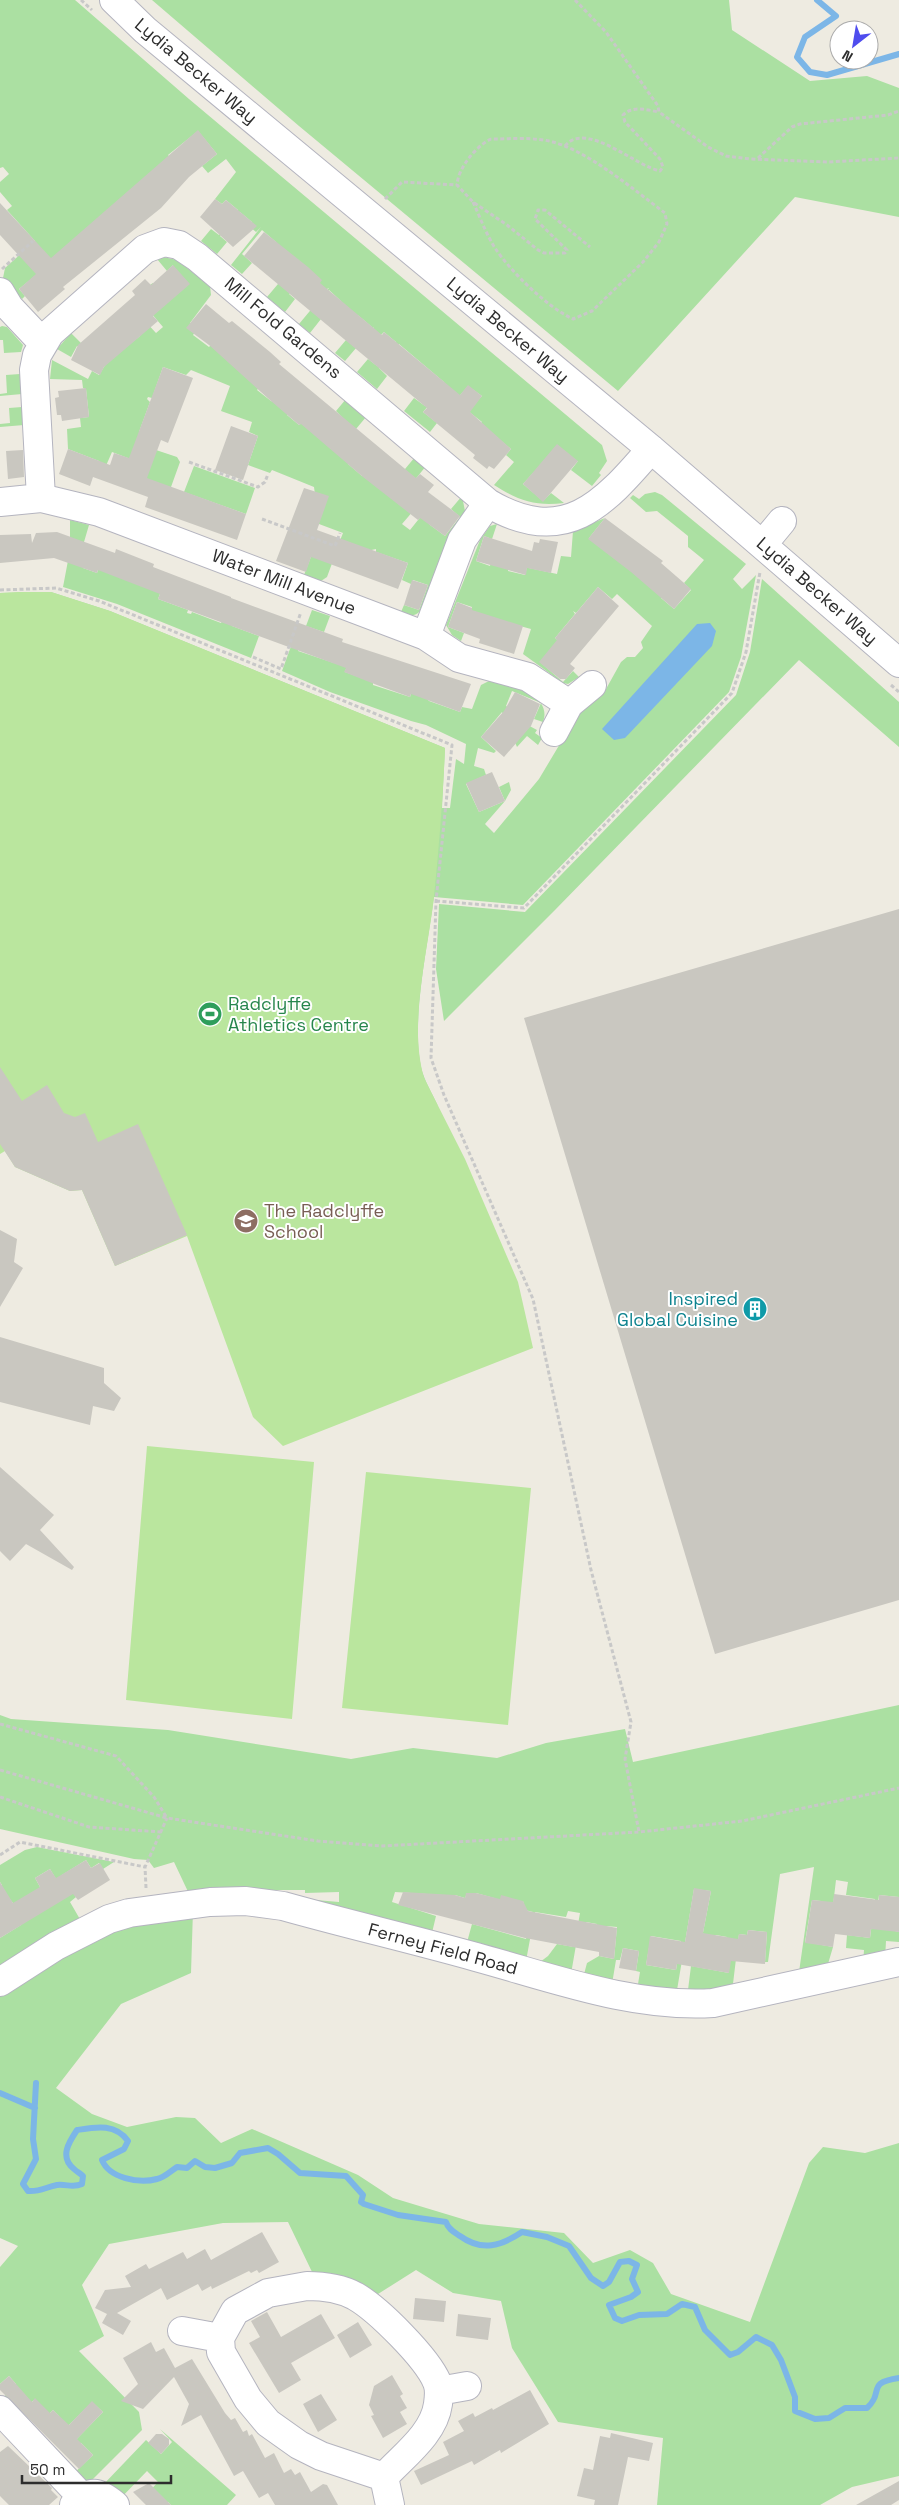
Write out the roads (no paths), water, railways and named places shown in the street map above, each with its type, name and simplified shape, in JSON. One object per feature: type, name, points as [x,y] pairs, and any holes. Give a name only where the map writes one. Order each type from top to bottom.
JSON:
[{"type":"street","name":"Lydia Becker Way","points":[[114,0],[146,30],[651,449],[899,663]]},
{"type":"street","name":"Mill Fold Gardens","points":[[41,498],[34,368],[37,355],[50,333],[145,248],[164,242],[179,245],[197,256],[488,503],[500,510],[532,520],[556,521],[577,516],[599,504],[623,482],[651,449]]},
{"type":"street","points":[[0,292],[10,307],[43,344]]},
{"type":"street","name":"Water Mill Avenue","points":[[0,502],[41,498],[67,506],[99,512],[426,636],[459,658],[528,677],[569,704]]},
{"type":"street","points":[[426,636],[462,540],[488,503]]},
{"type":"street","points":[[763,544],[782,521]]},
{"type":"street","points":[[554,732],[569,704],[592,685]]},
{"type":"street","name":"Ferney Field Road","points":[[0,1982],[56,1946],[109,1919],[147,1910],[245,1901],[282,1906],[581,1986],[663,2003],[713,2003],[899,1962]]},
{"type":"street","points":[[307,2286],[329,2286],[355,2296],[388,2323],[420,2356],[436,2381],[439,2391],[433,2422],[384,2477],[321,2456],[299,2445],[268,2423],[248,2399],[221,2352],[220,2338],[236,2311],[253,2299],[268,2293],[307,2286]]},
{"type":"street","points":[[182,2331],[220,2338]]},
{"type":"street","points":[[439,2391],[467,2386]]},
{"type":"street","points":[[0,2410],[78,2501],[92,2493],[101,2495],[114,2505]]},
{"type":"street","points":[[384,2477],[390,2505]]},
{"type":"water","points":[[710,623],[716,631],[712,646],[625,738],[614,740],[602,729],[697,624]]},
{"type":"waterway","points":[[817,0],[836,16],[805,37],[797,57],[810,72],[827,75],[899,54]]},
{"type":"waterway","points":[[36,2083],[33,2139],[36,2159],[23,2184],[28,2191],[57,2185],[76,2186],[82,2184],[83,2176],[69,2164],[66,2155],[71,2139],[77,2130],[105,2128],[117,2131],[123,2135],[128,2141],[124,2149],[102,2160],[111,2171],[118,2175],[142,2181],[160,2178],[177,2167],[187,2168],[195,2161],[205,2167],[215,2168],[232,2163],[240,2153],[268,2148],[300,2173],[346,2176],[363,2195],[361,2202],[364,2204],[398,2215],[446,2222],[453,2232],[476,2244],[499,2244],[522,2232],[547,2237],[569,2246],[591,2278],[603,2286],[609,2282],[620,2262],[629,2261],[637,2265],[632,2279],[638,2292],[631,2297],[609,2305],[615,2318],[622,2321],[639,2315],[667,2314],[682,2304],[695,2307],[705,2330],[730,2355],[738,2352],[756,2337],[772,2345],[781,2360],[795,2397],[795,2411],[815,2419],[829,2418],[845,2408],[867,2408],[875,2397],[879,2385],[899,2378]]},
{"type":"waterway","points":[[0,2093],[35,2108]]},
{"type":"place","name":"Radclyffe Athletics Centre","points":[[210,1014]]},
{"type":"place","name":"The Radclyffe School","points":[[246,1221]]},
{"type":"place","name":"Inspired Global Cuisine","points":[[755,1309]]}]
